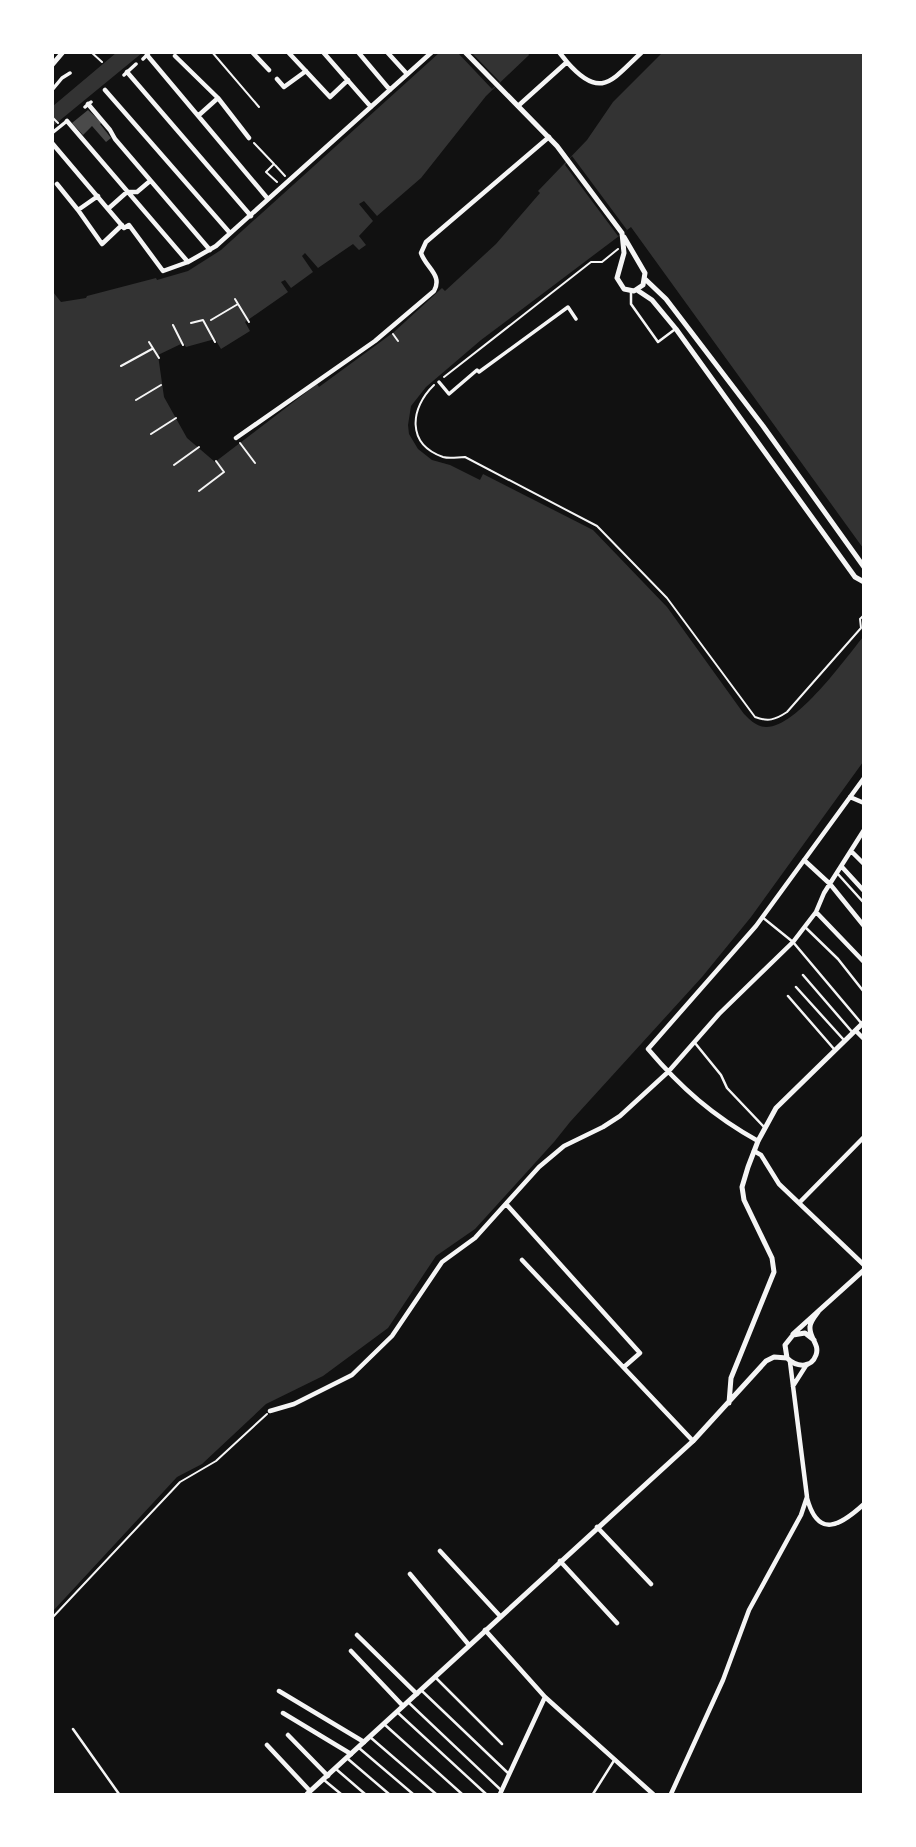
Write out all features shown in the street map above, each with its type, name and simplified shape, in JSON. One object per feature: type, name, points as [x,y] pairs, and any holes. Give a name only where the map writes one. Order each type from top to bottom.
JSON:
[{"type":"street","points":[[52,65],[63,52]]},
{"type":"street","points":[[252,52],[269,70]]},
{"type":"street","points":[[288,52],[330,97],[348,80]]},
{"type":"street","points":[[323,52],[371,107]]},
{"type":"street","points":[[358,52],[390,90]]},
{"type":"street","points":[[387,52],[407,74]]},
{"type":"street","points":[[52,143],[124,228],[129,225],[163,271],[210,250],[290,181],[425,55],[432,52]]},
{"type":"street","points":[[465,52],[569,160],[623,235],[644,271],[645,279],[666,299],[763,426],[863,567]]},
{"type":"street","points":[[559,52],[587,81],[602,83],[612,80],[642,52]]},
{"type":"street","points":[[146,55],[268,199]]},
{"type":"street","points":[[175,56],[218,99],[249,138]]},
{"type":"street","points":[[517,107],[567,62]]},
{"type":"street","points":[[136,64],[125,73],[251,216]]},
{"type":"street","points":[[277,79],[284,88],[306,71]]},
{"type":"street","points":[[52,90],[62,78],[71,73]]},
{"type":"street","points":[[111,85],[104,90],[230,233]]},
{"type":"street","points":[[199,115],[218,99]]},
{"type":"street","points":[[88,104],[210,250]]},
{"type":"street","points":[[52,133],[68,121],[188,262]]},
{"type":"street","points":[[238,440],[375,341],[434,291],[437,278],[422,259],[421,253],[426,242],[549,137]]},
{"type":"street","points":[[108,208],[127,192],[137,192],[150,181]]},
{"type":"street","points":[[57,184],[102,244],[122,225]]},
{"type":"street","points":[[78,210],[98,196]]},
{"type":"street","points":[[622,266],[625,253],[623,235]]},
{"type":"street","points":[[638,264],[629,262],[622,266],[617,272],[617,281],[624,289],[634,290],[652,300],[676,329],[855,577],[863,582]]},
{"type":"street","points":[[634,290],[645,279]]},
{"type":"street","points":[[439,382],[449,394],[477,369],[479,372],[568,307],[576,319]]},
{"type":"street","points":[[758,1141],[723,1121],[696,1101],[648,1049],[762,917],[863,778]]},
{"type":"street","points":[[850,797],[863,803]]},
{"type":"street","points":[[270,1411],[294,1404],[352,1375],[392,1336],[442,1262],[475,1238],[539,1167],[564,1146],[620,1116],[668,1072],[719,1014],[793,942],[816,912],[863,830]]},
{"type":"street","points":[[851,851],[863,864]]},
{"type":"street","points":[[804,860],[830,884],[863,926]]},
{"type":"street","points":[[842,867],[863,891]]},
{"type":"street","points":[[816,912],[863,962]]},
{"type":"street","points":[[729,1403],[731,1378],[775,1272],[774,1262],[746,1205],[742,1192],[743,1181],[764,1128],[782,1101],[863,1023]]},
{"type":"street","points":[[854,1032],[863,1039]]},
{"type":"street","points":[[799,1203],[863,1137]]},
{"type":"street","points":[[754,1151],[761,1155],[779,1184],[863,1270],[790,1337],[784,1350],[789,1360],[811,1513],[821,1522],[835,1525],[845,1521],[863,1504]]},
{"type":"street","points":[[506,1204],[640,1353],[624,1367]]},
{"type":"street","points":[[522,1260],[693,1441]]},
{"type":"street","points":[[793,1387],[817,1352],[810,1326],[818,1312]]},
{"type":"street","points":[[790,1337],[805,1333],[814,1340]]},
{"type":"street","points":[[267,1745],[311,1793],[693,1441],[766,1361],[774,1357],[799,1365],[807,1364]]},
{"type":"street","points":[[671,1794],[723,1680],[749,1610],[801,1515],[807,1497]]},
{"type":"street","points":[[597,1527],[652,1584]]},
{"type":"street","points":[[440,1551],[500,1616]]},
{"type":"street","points":[[560,1561],[617,1623]]},
{"type":"street","points":[[410,1574],[470,1645]]},
{"type":"street","points":[[485,1630],[545,1697],[651,1794]]},
{"type":"street","points":[[358,1635],[419,1692]]},
{"type":"street","points":[[351,1651],[405,1704]]},
{"type":"street","points":[[279,1691],[367,1740]]},
{"type":"street","points":[[501,1793],[545,1697]]},
{"type":"street","points":[[283,1713],[349,1756]]},
{"type":"street","points":[[288,1735],[326,1778]]},
{"type":"lane","points":[[634,290],[631,304],[658,342],[676,329]]},
{"type":"lane","points":[[837,873],[863,903]]},
{"type":"lane","points":[[762,917],[793,942],[863,1023]]},
{"type":"lane","points":[[805,927],[838,959],[863,992]]},
{"type":"lane","points":[[803,975],[854,1032]]},
{"type":"lane","points":[[796,987],[845,1041]]},
{"type":"lane","points":[[788,996],[835,1050]]},
{"type":"lane","points":[[695,1043],[721,1075],[727,1088],[764,1128]]},
{"type":"lane","points":[[435,1677],[502,1744]]},
{"type":"lane","points":[[419,1692],[509,1774]]},
{"type":"lane","points":[[405,1704],[501,1793]]},
{"type":"lane","points":[[397,1712],[486,1794]]},
{"type":"lane","points":[[384,1724],[462,1794]]},
{"type":"lane","points":[[73,1729],[118,1794]]},
{"type":"lane","points":[[367,1740],[436,1794]]},
{"type":"lane","points":[[359,1748],[413,1794]]},
{"type":"lane","points":[[349,1756],[389,1794]]},
{"type":"lane","points":[[593,1794],[615,1759]]},
{"type":"lane","points":[[335,1769],[365,1794]]},
{"type":"lane","points":[[326,1778],[341,1794]]},
{"type":"path","points":[[212,52],[259,107]]},
{"type":"path","points":[[94,53],[102,62]]},
{"type":"path","points":[[249,138],[290,181]]},
{"type":"path","points":[[274,164],[266,172],[282,187]]},
{"type":"path","points":[[622,247],[602,261],[592,262],[423,396],[416,410],[417,433],[422,444],[445,458],[465,457],[597,526],[667,598],[755,717],[766,721],[778,719],[786,712],[861,628],[860,619],[863,615]]},
{"type":"path","points":[[236,299],[249,322]]},
{"type":"path","points":[[211,320],[239,304]]},
{"type":"path","points":[[191,323],[203,320],[215,342]]},
{"type":"path","points":[[173,325],[183,345]]},
{"type":"path","points":[[392,332],[398,341]]},
{"type":"path","points":[[149,342],[159,358]]},
{"type":"path","points":[[121,366],[152,349]]},
{"type":"path","points":[[136,400],[161,385]]},
{"type":"path","points":[[151,434],[176,418]]},
{"type":"path","points":[[238,440],[255,463]]},
{"type":"path","points":[[174,465],[199,447]]},
{"type":"path","points":[[199,491],[225,472],[216,461]]},
{"type":"path","points":[[52,1618],[180,1482],[216,1461],[270,1411]]},
{"type":"shaded area","points":[[116,53],[142,53],[53,126],[53,106]]},
{"type":"shaded area","points":[[439,53],[529,55],[486,96],[421,178],[377,216],[364,201],[359,204],[373,221],[359,236],[366,245],[359,250],[353,244],[318,268],[305,253],[302,256],[313,272],[291,288],[285,280],[281,282],[288,292],[245,322],[250,331],[221,349],[215,339],[186,347],[183,343],[158,355],[164,397],[187,438],[215,462],[317,384],[319,387],[394,332],[442,288],[445,291],[496,244],[540,193],[538,191],[587,140],[613,102],[662,53],[863,53],[863,548],[631,227],[481,340],[426,387],[411,406],[408,425],[409,434],[418,449],[432,460],[450,465],[480,480],[483,474],[593,530],[667,607],[744,714],[763,727],[778,724],[805,705],[863,637],[863,762],[751,917],[702,977],[475,1229],[436,1256],[388,1328],[323,1376],[266,1404],[202,1464],[177,1477],[53,1611],[53,292],[61,302],[188,271],[221,250]]},
{"type":"pier","points":[[458,53],[472,53],[500,82],[492,89]]},
{"type":"pier","points":[[572,156],[627,230],[618,236],[565,165]]},
{"type":"building","points":[[88,110],[102,123],[100,124],[111,138],[106,142],[92,126],[83,135],[72,123]]}]
